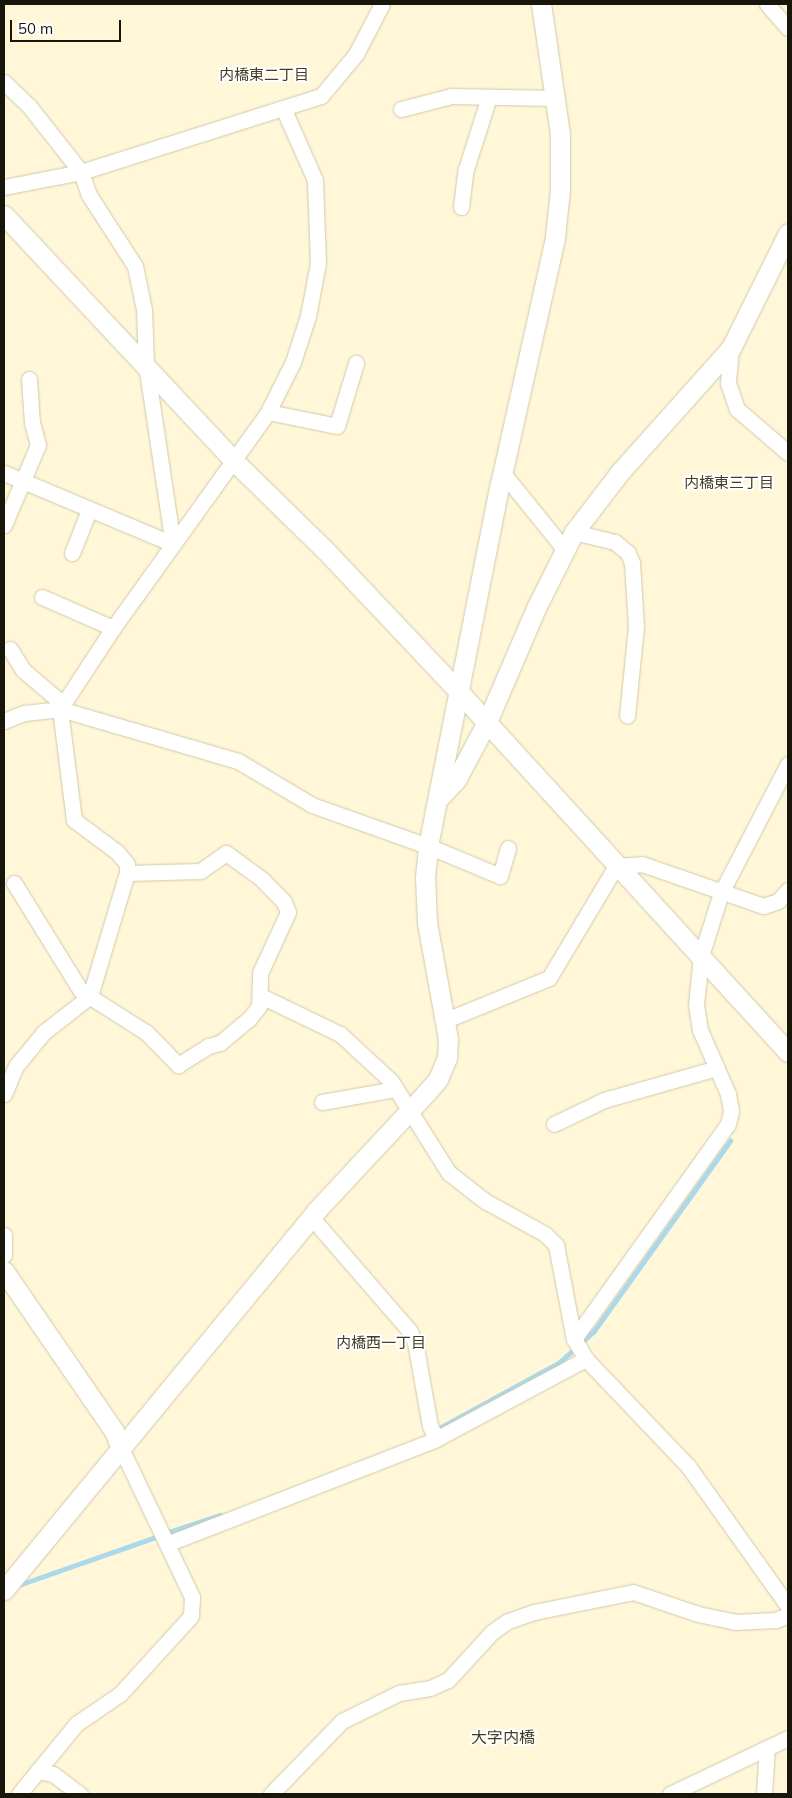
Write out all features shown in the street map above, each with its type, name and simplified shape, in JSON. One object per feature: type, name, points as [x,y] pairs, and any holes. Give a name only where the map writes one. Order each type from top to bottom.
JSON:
[{"type":"street","points":[[4,187],[82,172],[284,110],[321,96],[356,54],[382,4]]},
{"type":"street","points":[[4,1590],[311,1217],[438,1079],[447,1058],[446,1020],[427,922],[425,877],[428,846],[460,693],[502,472],[555,237],[560,181],[560,134],[542,4]]},
{"type":"street","points":[[767,4],[788,28]]},
{"type":"street","points":[[4,82],[29,106],[82,172],[90,195],[135,266],[144,310],[146,364],[173,544]]},
{"type":"street","points":[[402,109],[451,96],[555,98]]},
{"type":"street","points":[[461,207],[466,169],[489,97]]},
{"type":"street","points":[[4,1094],[16,1066],[44,1032],[90,996],[128,874],[127,864],[117,852],[74,820],[62,706],[113,628],[268,412],[293,362],[308,316],[318,263],[315,180],[284,110]]},
{"type":"street","points":[[4,215],[146,364],[234,461],[324,549],[460,693],[616,866],[702,956],[788,1052]]},
{"type":"street","points":[[438,799],[456,780],[487,722],[574,532],[620,472],[731,348],[788,233]]},
{"type":"street","points":[[731,348],[728,383],[737,409],[788,453]]},
{"type":"street","points":[[268,412],[337,426],[356,363]]},
{"type":"street","points":[[4,525],[24,483],[38,445],[32,423],[29,379]]},
{"type":"street","points":[[502,472],[565,550]]},
{"type":"street","points":[[4,473],[173,544]]},
{"type":"street","points":[[72,552],[89,510]]},
{"type":"street","points":[[574,532],[615,542],[628,553],[632,563],[636,626],[627,716]]},
{"type":"street","points":[[42,597],[113,628]]},
{"type":"street","points":[[10,650],[22,670],[62,706],[238,762],[312,805],[428,846],[500,876],[508,848]]},
{"type":"street","points":[[4,721],[24,712],[62,706]]},
{"type":"street","points":[[574,1339],[728,1124],[731,1111],[700,1030],[696,1006],[702,956],[721,893],[788,764]]},
{"type":"street","points":[[14,882],[81,991],[147,1033],[178,1066],[208,1046],[220,1043],[249,1019],[259,1006],[261,996],[260,973],[288,912],[284,902],[263,880],[226,853],[200,871],[128,874]]},
{"type":"street","points":[[616,866],[642,864],[763,906],[778,901],[788,890]]},
{"type":"street","points":[[446,1020],[549,978],[616,866]]},
{"type":"street","points":[[261,996],[340,1034],[396,1089],[410,1108],[449,1173],[485,1201],[545,1234],[556,1245],[574,1339],[586,1359],[688,1466],[788,1606]]},
{"type":"street","points":[[554,1124],[604,1100],[716,1068]]},
{"type":"street","points":[[322,1102],[396,1089]]},
{"type":"street","points":[[311,1217],[409,1330],[415,1342],[430,1426],[436,1438]]},
{"type":"street","points":[[4,1235],[4,1255]]},
{"type":"street","points":[[4,1271],[114,1431],[169,1543],[192,1597],[191,1616],[120,1694],[76,1724],[19,1794]]},
{"type":"street","points":[[169,1543],[436,1438],[586,1359]]},
{"type":"street","points":[[271,1794],[342,1721],[398,1693],[430,1688],[448,1680],[492,1632],[508,1621],[534,1612],[633,1592],[698,1614],[735,1622],[776,1620],[788,1615]]},
{"type":"street","points":[[670,1794],[788,1738]]},
{"type":"street","points":[[764,1794],[767,1748]]},
{"type":"street","points":[[38,1771],[53,1774],[80,1794]]},
{"type":"waterway","points":[[434,1431],[560,1362],[594,1331],[730,1141]]},
{"type":"waterway","points":[[166,1533],[220,1515]]},
{"type":"waterway","points":[[13,1587],[159,1536]]},
{"type":"district","name":"内橋東二丁目","points":[[264,75]]},
{"type":"district","name":"内橋東三丁目","points":[[729,483]]},
{"type":"district","name":"内橋西一丁目","points":[[381,1343]]},
{"type":"district","name":"大字内橋","points":[[503,1737]]}]
